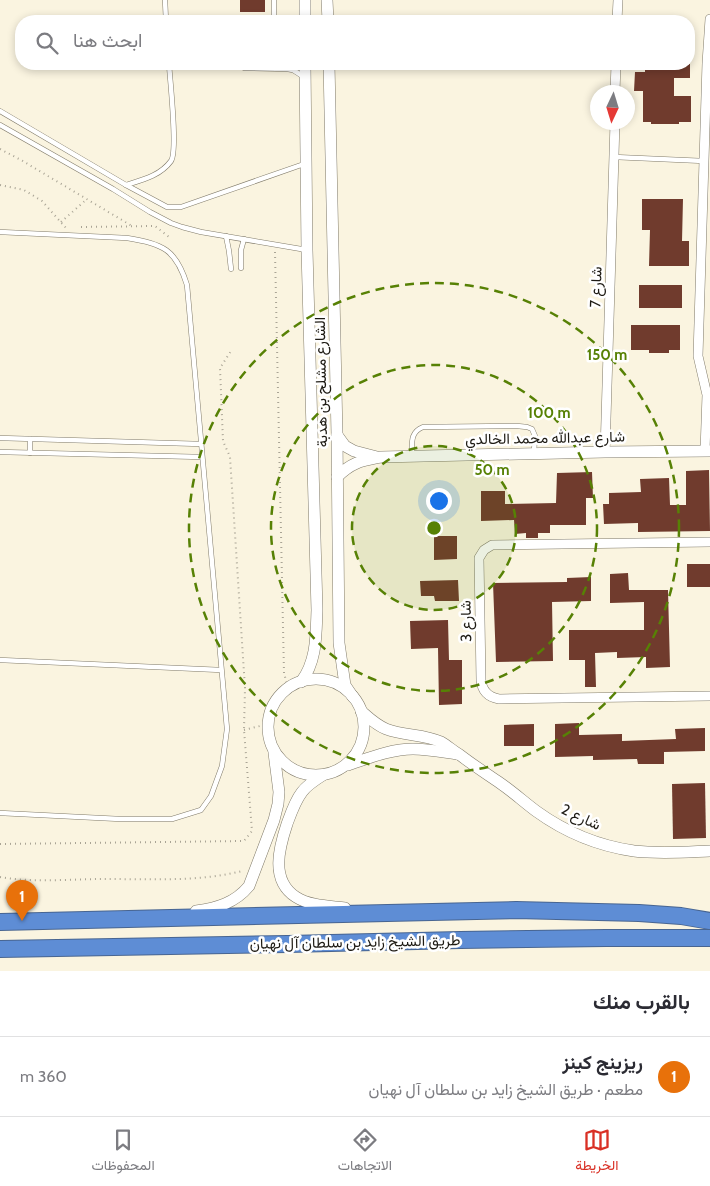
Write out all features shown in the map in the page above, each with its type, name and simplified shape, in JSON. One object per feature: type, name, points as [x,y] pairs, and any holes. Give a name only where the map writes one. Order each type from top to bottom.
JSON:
[{"type":"highway","points":[[0,922],[516,910],[639,913],[681,916],[710,921]]},
{"type":"highway","name":"طريق الشيخ زايد بن سلطان آل نهيان","points":[[0,948],[460,940],[710,938]]},
{"type":"street","points":[[305,0],[305,15]]},
{"type":"street","points":[[327,15],[328,0]]},
{"type":"street","points":[[617,15],[618,0]]},
{"type":"street","points":[[707,451],[707,395],[698,356],[710,19]]},
{"type":"street","name":"الشارع مشلح بن هدبة","points":[[301,682],[311,667],[315,648],[317,610],[305,164],[305,70]]},
{"type":"street","name":"الشارع مشلح بن هدبة","points":[[328,70],[337,435],[339,642],[345,685],[353,697]]},
{"type":"street","points":[[615,85],[616,70]]},
{"type":"street","name":"شارع 7","points":[[605,452],[615,130]]},
{"type":"street","name":"شارع عبدالله محمد الخالدي","points":[[337,435],[345,446],[354,451],[381,457]]},
{"type":"street","name":"شارع عبدالله محمد الخالدي","points":[[337,477],[355,463],[381,457],[707,451]]},
{"type":"street","name":"شارع 3","points":[[710,542],[492,545],[484,550],[479,558],[481,680],[484,690],[490,696],[499,699],[710,696]]},
{"type":"street","points":[[153,919],[210,909],[234,900],[250,886],[278,804],[279,792],[274,751],[269,738],[268,724],[271,710],[278,698],[288,688],[301,682],[315,680],[330,682],[342,688],[353,697],[361,712],[364,724],[363,736],[360,748],[344,766],[334,772],[323,775],[311,775],[290,768],[274,751]]},
{"type":"street","name":"شارع 2","points":[[361,712],[385,729],[431,738],[448,746],[537,812],[575,834],[614,847],[635,851],[710,851]]},
{"type":"street","name":"شارع 2","points":[[344,766],[382,753],[413,749],[458,755]]},
{"type":"street","points":[[323,775],[302,792],[293,808],[282,840],[278,866],[286,888],[295,897],[306,902],[392,912]]},
{"type":"lane","points":[[165,0],[166,15]]},
{"type":"lane","points":[[274,0],[274,15]]},
{"type":"lane","points":[[126,185],[153,176],[172,160],[174,143],[169,70]]},
{"type":"lane","points":[[293,70],[305,78]]},
{"type":"lane","points":[[0,111],[167,207],[181,207],[305,164]]},
{"type":"lane","points":[[0,125],[171,223],[191,230],[307,250]]},
{"type":"lane","points":[[614,157],[704,161]]},
{"type":"lane","points":[[0,232],[127,238],[146,241],[162,247],[175,258],[182,270],[187,285],[227,730],[222,766],[211,796],[201,810],[172,820],[0,813]]},
{"type":"lane","points":[[226,236],[231,269]]},
{"type":"lane","points":[[241,268],[241,250],[244,239]]},
{"type":"lane","points":[[412,456],[414,434],[416,429],[423,427],[527,427],[532,429],[535,436],[534,454]]},
{"type":"lane","points":[[0,438],[201,444]]},
{"type":"lane","points":[[30,439],[30,453]]},
{"type":"lane","points":[[0,452],[202,457]]},
{"type":"lane","points":[[0,660],[221,670]]},
{"type":"path","points":[[0,149],[132,226]]},
{"type":"path","points":[[0,185],[24,190],[42,201],[66,228]]},
{"type":"path","points":[[61,222],[87,199]]},
{"type":"path","points":[[75,227],[155,226],[170,237]]},
{"type":"path","points":[[275,244],[284,673],[288,688]]},
{"type":"path","points":[[244,730],[268,724]]},
{"type":"path","points":[[0,877],[28,880],[200,878],[232,874],[257,868]]},
{"type":"building","points":[[240,0],[265,0],[265,12],[240,12]]},
{"type":"building","points":[[645,70],[690,70],[690,78],[674,78],[674,96],[691,96],[691,122],[651,124],[651,122],[643,122],[643,91],[635,91],[635,72],[645,72]]},
{"type":"building","points":[[642,199],[683,199],[682,241],[689,241],[689,266],[649,266],[650,230],[642,230]]},
{"type":"building","points":[[639,285],[682,285],[682,308],[639,308]]},
{"type":"building","points":[[631,325],[680,325],[680,350],[669,350],[669,353],[649,353],[649,350],[631,350]]},
{"type":"building","points":[[709,470],[710,531],[638,532],[638,523],[604,524],[603,504],[609,504],[609,493],[641,492],[640,479],[669,478],[670,505],[686,505],[686,471]]},
{"type":"building","points":[[592,472],[593,498],[586,498],[586,525],[550,525],[550,533],[538,533],[538,538],[526,538],[526,533],[515,534],[514,520],[481,521],[481,491],[505,491],[505,504],[556,503],[557,473]]},
{"type":"building","points":[[434,536],[457,536],[457,559],[434,560]]},
{"type":"building","points":[[687,564],[710,564],[710,587],[687,587]]},
{"type":"building","points":[[628,573],[629,590],[668,590],[670,667],[646,668],[646,657],[617,658],[617,652],[595,653],[596,687],[585,687],[585,660],[569,660],[569,630],[644,630],[644,602],[610,603],[610,574]]},
{"type":"building","points":[[591,577],[591,601],[552,602],[553,661],[496,662],[493,583],[567,582],[567,578]]},
{"type":"building","points":[[458,580],[459,601],[435,601],[434,596],[421,596],[420,581]]},
{"type":"building","points":[[448,620],[449,660],[462,660],[462,704],[439,705],[438,648],[411,649],[410,621]]},
{"type":"building","points":[[579,723],[579,735],[622,734],[622,741],[676,739],[675,729],[705,728],[705,751],[664,752],[664,764],[638,764],[637,759],[593,760],[593,756],[555,757],[555,724]]},
{"type":"building","points":[[534,724],[534,746],[504,746],[504,725]]},
{"type":"building","points":[[705,783],[706,838],[673,839],[672,784]]},
{"type":"place","name":"ريزينج كينز","points":[[22,921]]}]
